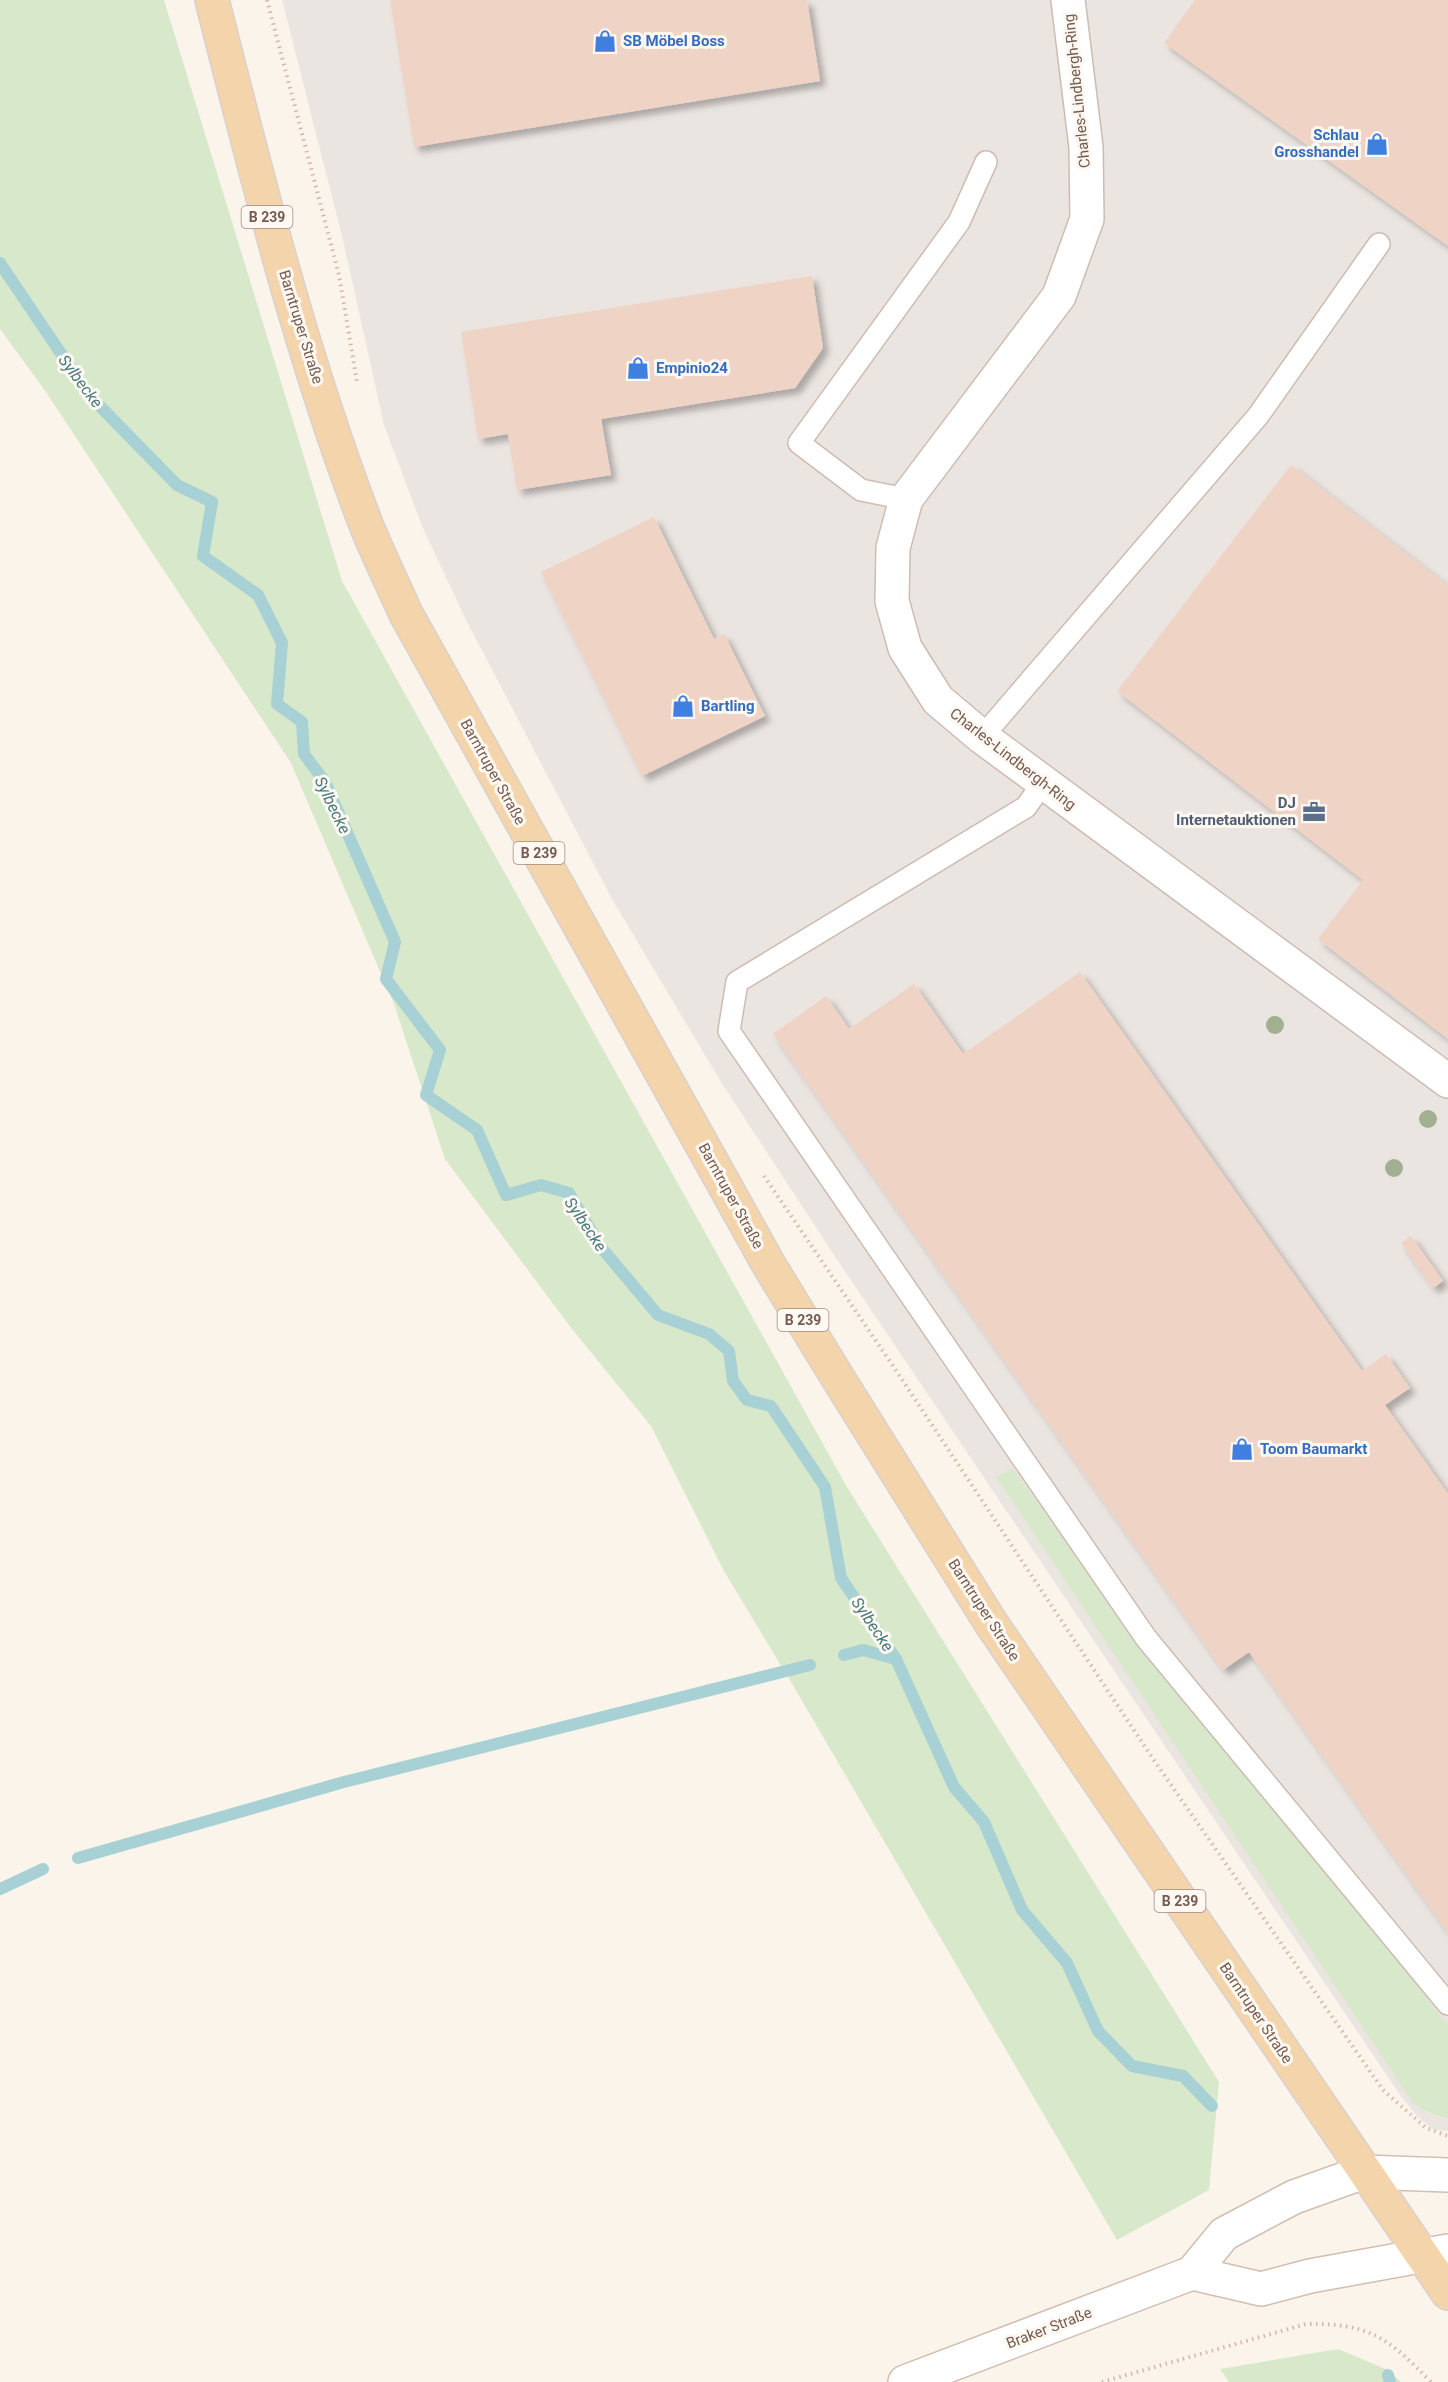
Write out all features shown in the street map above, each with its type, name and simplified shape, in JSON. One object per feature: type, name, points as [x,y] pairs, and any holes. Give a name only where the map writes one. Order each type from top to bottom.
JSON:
[{"type":"main road","name":"Barntruper Straße","points":[[212,0],[269,226],[332,430],[368,528],[406,614],[769,1265],[836,1375],[991,1623],[1364,2172],[1435,2252],[1448,2293]]},
{"type":"street","name":"Charles-Lindbergh-Ring","points":[[1068,0],[1086,147],[1087,219],[1059,296],[906,499],[893,548],[892,601],[905,648],[938,700],[982,737],[1448,1081]]},
{"type":"street","points":[[1364,2172],[1448,2175]]},
{"type":"street","name":"Braker Straße","points":[[905,2382],[1192,2273],[1224,2234],[1294,2197],[1364,2172]]},
{"type":"street","points":[[1192,2273],[1262,2289],[1310,2276],[1435,2252]]},
{"type":"lane","points":[[906,499],[861,490],[799,443],[959,222],[986,162]]},
{"type":"lane","points":[[982,737],[1258,416],[1379,244]]},
{"type":"lane","points":[[1043,783],[1026,807],[737,982],[729,1031],[1146,1638],[1448,2004]]},
{"type":"path","points":[[1102,2382],[1306,2324],[1336,2324],[1365,2330],[1399,2349],[1431,2382]]},
{"type":"shaded area","points":[[282,0],[1448,0],[1448,2131],[1434,2130],[1418,2117],[1400,2095],[834,1255],[721,1082],[612,899],[465,618],[422,526],[384,425],[343,240]]},
{"type":"green space","points":[[0,0],[164,0],[342,581],[847,1487],[1219,2082],[1209,2190],[1117,2240],[724,1571],[651,1426],[572,1329],[445,1159],[394,1004],[291,763],[46,392],[0,329]]},
{"type":"green space","points":[[1012,1468],[1170,1681],[1448,2026],[1448,2118],[1432,2114],[1413,2103],[996,1477]]},
{"type":"green space","points":[[1338,2349],[1388,2370],[1401,2382],[1229,2382],[1220,2369]]},
{"type":"building","name":"SB Möbel Boss","points":[[390,0],[807,0],[820,81],[414,147]]},
{"type":"building","name":"Schlau Grosshandel","points":[[1195,0],[1448,0],[1448,246],[1164,43]]},
{"type":"building","name":"Empinio24","points":[[812,276],[823,348],[795,388],[601,419],[611,475],[517,490],[508,434],[478,439],[461,332]]},
{"type":"building","points":[[1291,465],[1448,586],[1448,1039],[1318,939],[1363,880],[1117,691]]},
{"type":"building","points":[[654,517],[714,639],[724,634],[765,716],[642,776],[541,572]]},
{"type":"building","name":"Toom Baumarkt","points":[[1080,972],[1362,1371],[1386,1354],[1410,1388],[1385,1405],[1448,1494],[1448,1933],[1249,1652],[1223,1670],[773,1034],[826,996],[849,1029],[914,984],[963,1054]]},
{"type":"building","points":[[1411,1236],[1443,1281],[1433,1288],[1401,1243]]},
{"type":"waterway","name":"Sylbecke","points":[[0,263],[89,395],[177,485],[212,502],[203,556],[258,595],[282,643],[277,704],[302,722],[304,754],[325,782],[395,942],[386,979],[440,1050],[426,1095],[477,1130],[506,1195],[541,1185],[569,1193],[600,1246],[658,1315],[709,1334],[729,1351],[733,1381],[747,1400],[771,1406],[825,1487],[841,1578],[896,1659],[954,1787],[984,1822],[1022,1910],[1067,1963],[1098,2031],[1132,2066],[1183,2076],[1212,2106]]},
{"type":"waterway","points":[[844,1655],[863,1650],[896,1659]]},
{"type":"waterway","points":[[78,1858],[344,1782],[810,1665]]},
{"type":"waterway","points":[[0,1889],[43,1869]]},
{"type":"waterway","name":"Sylbecke","points":[[1388,2375],[1390,2382]]},
{"type":"place","name":"SB Möbel Boss","points":[[605,41]]},
{"type":"place","name":"Schlau Grosshandel","points":[[1377,144]]},
{"type":"place","name":"Empinio24","points":[[638,368]]},
{"type":"place","name":"Bartling","points":[[683,706]]},
{"type":"place","name":"DJ Internetauktionen","points":[[1314,812]]},
{"type":"place","name":"Toom Baumarkt","points":[[1242,1449]]}]
